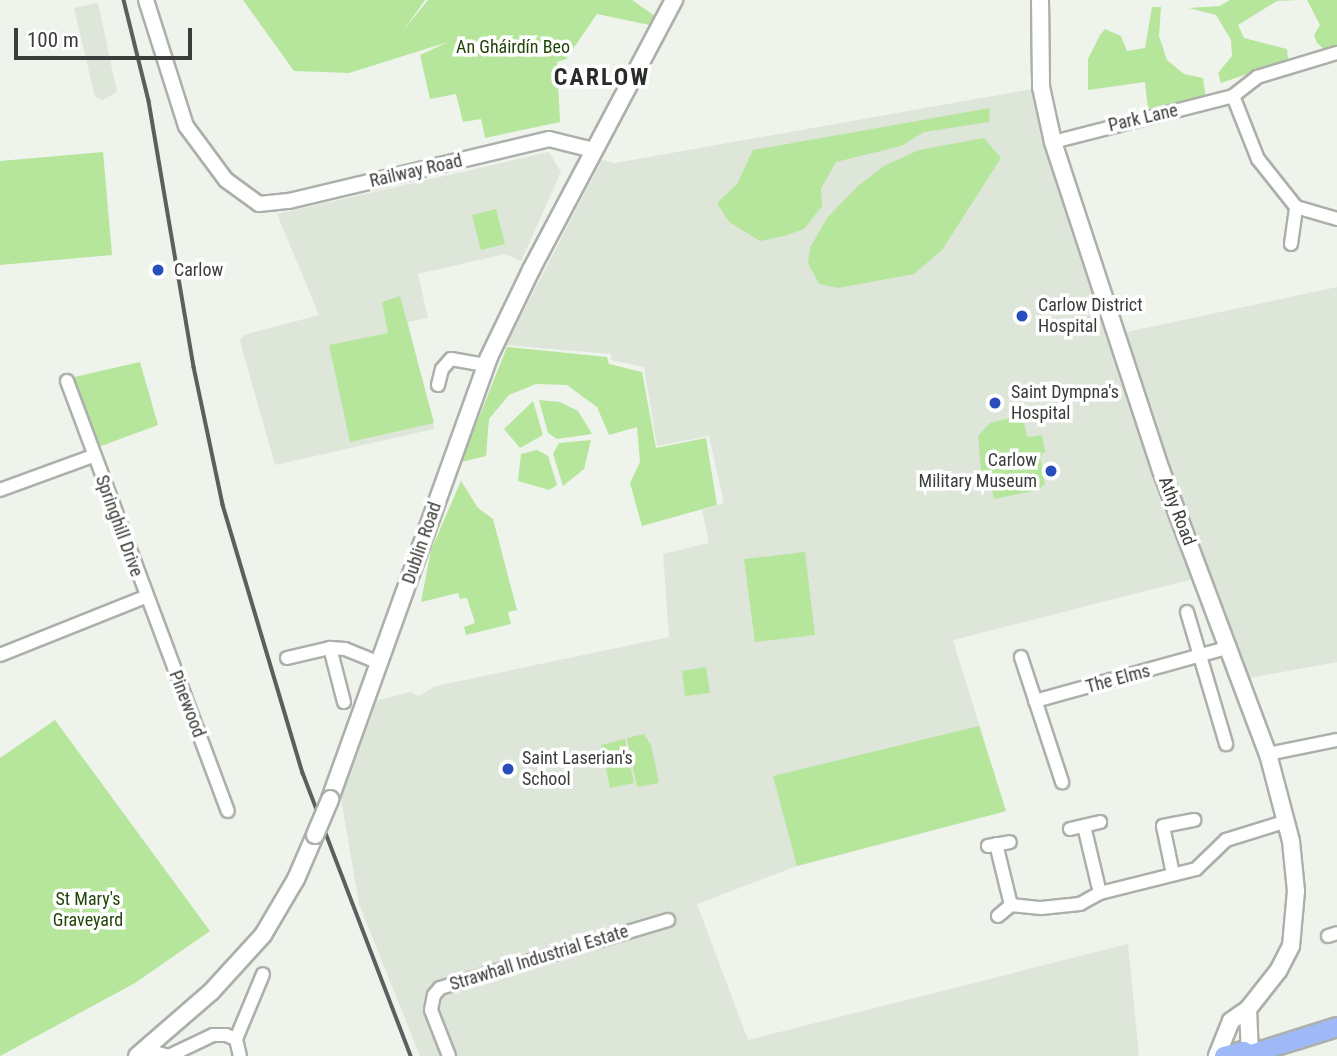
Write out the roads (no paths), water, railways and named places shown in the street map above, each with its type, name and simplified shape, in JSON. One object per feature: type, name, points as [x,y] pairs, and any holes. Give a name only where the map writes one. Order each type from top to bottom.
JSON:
[{"type":"main road","name":"Dublin Road","points":[[142,1053],[211,992],[262,935],[296,879],[330,799],[486,365],[593,150],[674,0]]},
{"type":"main road","name":"Athy Road","points":[[1040,0],[1041,87],[1053,142],[1161,470],[1230,647],[1268,754],[1287,821],[1295,870],[1291,946],[1278,971],[1248,1009],[1231,1021],[1217,1056]]},
{"type":"main road","points":[[1248,1009],[1251,1054]]},
{"type":"main road","points":[[1224,1056],[1235,1051],[1251,1054],[1282,1050],[1337,1027]]},
{"type":"street","name":"Railway Road","points":[[146,0],[186,127],[206,157],[241,194],[258,204],[273,205],[549,139],[593,150]]},
{"type":"street","points":[[1337,53],[1257,77],[1233,96],[1258,159],[1296,207],[1337,219]]},
{"type":"street","name":"Park Lane","points":[[1053,142],[1233,96]]},
{"type":"street","points":[[1291,244],[1296,207]]},
{"type":"street","points":[[438,385],[442,369],[451,359],[486,365]]},
{"type":"street","name":"Springhill Drive","points":[[67,382],[145,597]]},
{"type":"street","name":"Springhill Drive","points":[[0,490],[93,456]]},
{"type":"street","points":[[0,655],[145,597]]},
{"type":"street","name":"Pinewood","points":[[145,597],[228,811]]},
{"type":"street","points":[[1187,612],[1226,744]]},
{"type":"street","name":"The Elms","points":[[1035,701],[1230,647]]},
{"type":"street","points":[[330,649],[344,702]]},
{"type":"street","points":[[287,658],[330,649],[380,663]]},
{"type":"street","points":[[1021,657],[1062,782]]},
{"type":"street","points":[[1268,754],[1337,740]]},
{"type":"street","points":[[1173,874],[1163,826],[1194,820]]},
{"type":"street","points":[[998,916],[1011,905],[1032,908],[1080,904],[1100,893],[1196,869],[1239,834],[1287,821]]},
{"type":"street","points":[[1070,829],[1100,822]]},
{"type":"street","points":[[1084,826],[1100,893]]},
{"type":"street","points":[[1010,842],[992,845],[1011,905]]},
{"type":"street","points":[[1032,908],[1032,922]]},
{"type":"street","name":"Strawhall Industrial Estate","points":[[449,1056],[431,1010],[440,988],[668,920]]},
{"type":"street","points":[[240,1056],[236,1039],[262,974]]},
{"type":"street","points":[[142,1053],[169,1056],[212,1035],[236,1039]]},
{"type":"railway","points":[[124,0],[149,101],[194,367],[223,505],[303,773],[411,1056]]},
{"type":"place","name":"Carlow","points":[[158,270]]},
{"type":"place","name":"Carlow District Hospital","points":[[1022,316]]},
{"type":"place","name":"Saint Dympna's Hospital","points":[[995,403]]},
{"type":"place","name":"Carlow Military Museum","points":[[1051,471]]},
{"type":"place","name":"Saint Laserian's School","points":[[508,769]]},
{"type":"district","name":"CARLOW","points":[[602,78]]},
{"type":"park label","name":"An Gháirdín Beo","points":[[513,47]]},
{"type":"park label","name":"St Mary's Graveyard","points":[[88,910]]}]
